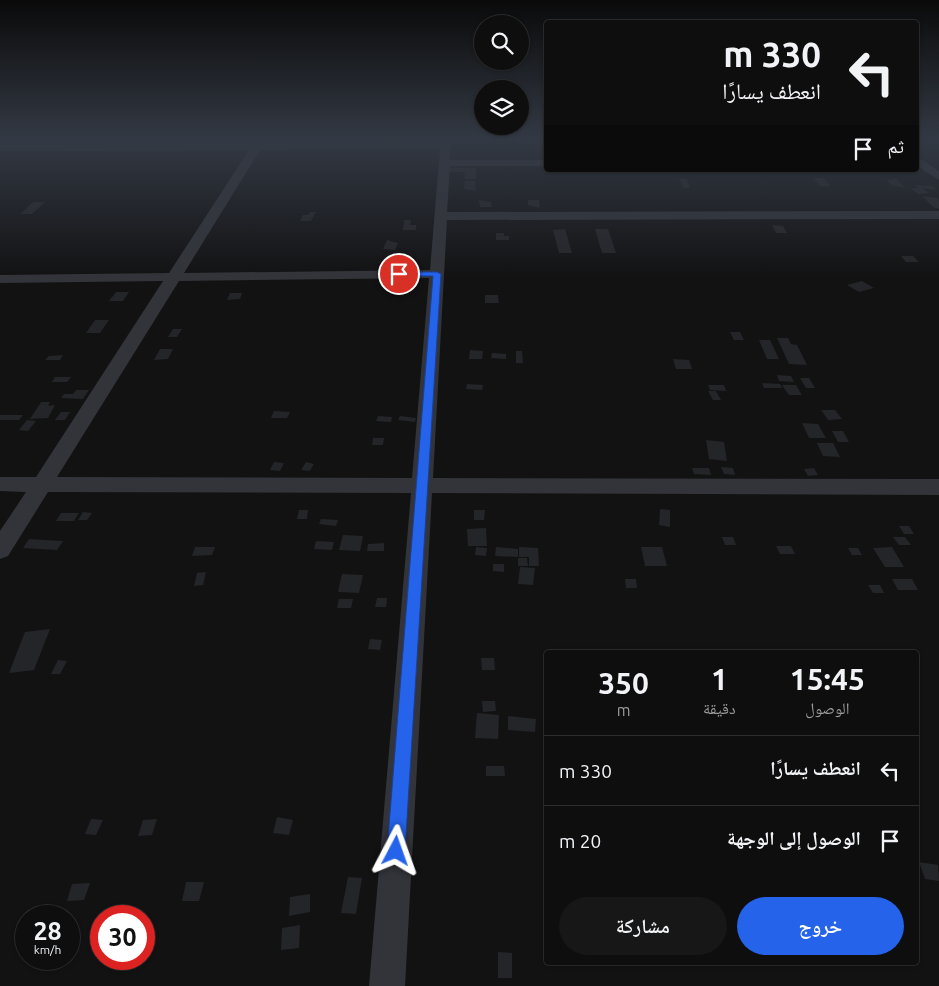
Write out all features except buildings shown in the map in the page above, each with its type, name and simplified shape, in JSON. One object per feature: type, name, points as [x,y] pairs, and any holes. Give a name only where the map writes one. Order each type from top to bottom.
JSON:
[{"type":"street","points":[[0,550],[232,186]]},
{"type":"street","points":[[387,986],[443,186]]},
{"type":"street","points":[[441,216],[939,215]]},
{"type":"street","points":[[0,279],[437,274]]},
{"type":"street","points":[[0,484],[939,486]]},
{"type":"route","points":[[396,851],[437,274],[399,274]]}]
